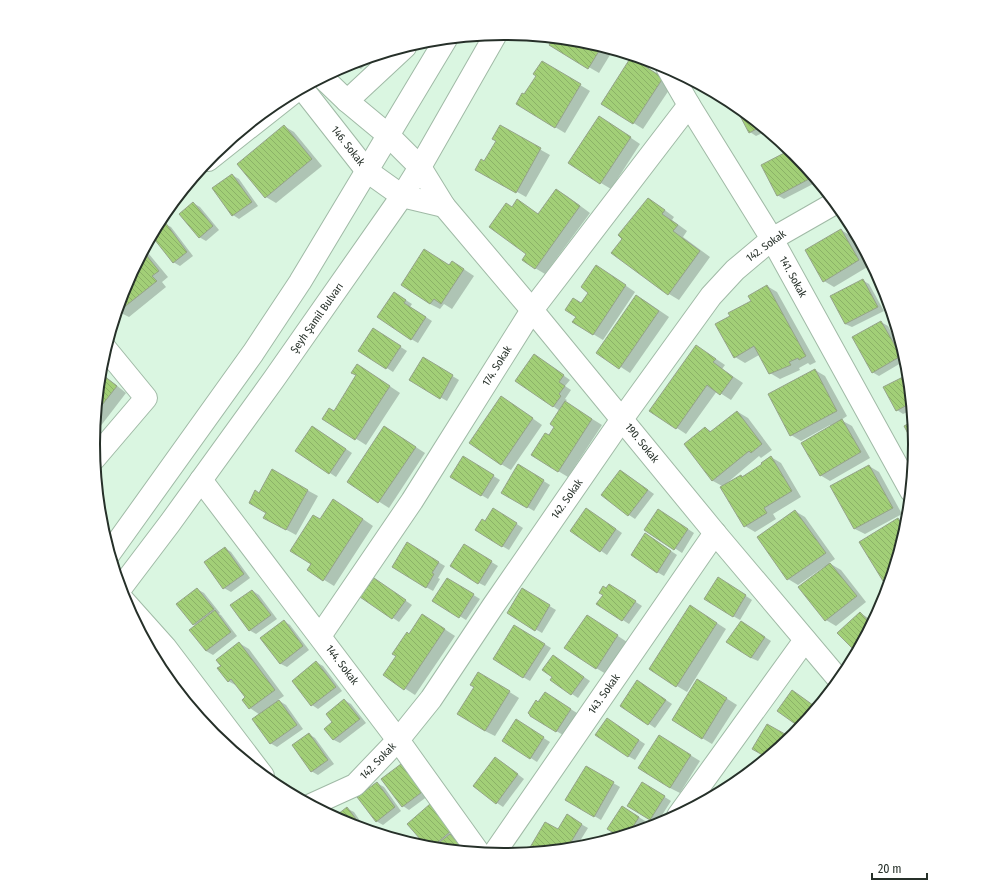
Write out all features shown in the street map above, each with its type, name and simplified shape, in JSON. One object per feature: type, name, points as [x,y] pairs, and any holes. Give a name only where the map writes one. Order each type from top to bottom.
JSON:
[{"type":"street","name":"Şeyh Şamil Bulvarı","points":[[124,583],[274,379],[402,196],[492,40]]},
{"type":"street","points":[[113,549],[253,353],[300,282],[443,45]]},
{"type":"street","points":[[347,101],[397,55]]},
{"type":"street","name":"141. Sokak","points":[[673,77],[688,105],[772,239],[907,483]]},
{"type":"street","points":[[326,81],[347,101],[388,135],[420,167]]},
{"type":"street","name":"146. Sokak","points":[[305,92],[367,171],[402,196]]},
{"type":"street","name":"174. Sokak","points":[[320,636],[412,501],[532,310],[688,105]]},
{"type":"street","name":"190. Sokak","points":[[420,167],[444,206],[835,676]]},
{"type":"street","points":[[402,196],[444,206]]},
{"type":"street","name":"142. Sokak","points":[[317,803],[355,785],[398,740],[431,699],[497,600],[622,419],[711,296],[735,270],[772,239],[830,206]]},
{"type":"street","points":[[100,452],[146,398],[110,354]]},
{"type":"street","name":"144. Sokak","points":[[201,480],[398,740],[474,848]]},
{"type":"street","name":"143. Sokak","points":[[497,849],[715,532]]},
{"type":"street","points":[[138,617],[165,647],[250,759]]},
{"type":"street","points":[[685,806],[805,640]]},
{"type":"building","points":[[551,43],[557,43],[599,52],[588,69],[549,45]]},
{"type":"building","points":[[629,60],[642,64],[663,78],[633,124],[601,104]]},
{"type":"building","points":[[542,61],[581,84],[555,128],[516,104],[522,93],[524,94],[536,76],[533,74]]},
{"type":"building","points":[[599,116],[631,137],[600,184],[568,163]]},
{"type":"building","points":[[740,117],[757,129],[749,133]]},
{"type":"building","points":[[284,125],[312,159],[265,198],[237,164]]},
{"type":"building","points":[[500,125],[541,148],[516,193],[475,170],[481,159],[484,161],[496,141],[492,139]]},
{"type":"building","points":[[785,153],[809,179],[777,196],[761,165]]},
{"type":"building","points":[[232,174],[252,202],[232,216],[212,188]]},
{"type":"building","points":[[556,189],[580,206],[535,269],[522,260],[526,254],[489,227],[506,203],[512,207],[517,199],[538,214]]},
{"type":"building","points":[[648,198],[665,210],[662,214],[678,225],[673,231],[700,251],[668,295],[611,253],[622,239],[618,235]]},
{"type":"building","points":[[193,202],[213,226],[199,238],[179,214]]},
{"type":"building","points":[[166,223],[187,252],[173,263],[155,240]]},
{"type":"building","points":[[841,229],[859,260],[823,282],[805,250]]},
{"type":"building","points":[[424,249],[449,265],[452,261],[464,269],[441,304],[434,299],[430,304],[401,285]]},
{"type":"building","points":[[147,256],[159,271],[152,276],[157,281],[123,308]]},
{"type":"building","points":[[596,265],[626,285],[593,335],[572,322],[576,317],[565,310],[573,298],[581,303],[588,293],[581,287]]},
{"type":"building","points":[[863,279],[878,307],[845,324],[830,296]]},
{"type":"building","points":[[767,285],[806,356],[799,360],[798,358],[789,362],[791,365],[769,374],[754,346],[734,358],[715,324],[730,316],[728,313],[751,301],[748,296]]},
{"type":"building","points":[[394,292],[406,300],[404,303],[426,317],[411,340],[377,317]]},
{"type":"building","points":[[636,295],[659,311],[619,369],[596,353]]},
{"type":"building","points":[[881,321],[897,349],[899,357],[872,373],[852,337]]},
{"type":"building","points":[[373,328],[401,346],[386,369],[358,351]]},
{"type":"building","points":[[696,345],[716,359],[713,362],[733,377],[720,395],[707,385],[676,429],[649,411]]},
{"type":"building","points":[[534,354],[564,375],[559,382],[565,386],[559,394],[561,396],[553,407],[515,381]]},
{"type":"building","points":[[423,357],[453,375],[440,399],[409,380]]},
{"type":"building","points":[[357,364],[390,386],[355,440],[322,419],[329,408],[334,411],[356,375],[351,373]]},
{"type":"building","points":[[815,369],[837,411],[790,436],[768,394]]},
{"type":"building","points":[[105,377],[117,386],[101,406]]},
{"type":"building","points":[[903,377],[907,405],[896,411],[883,387]]},
{"type":"building","points":[[501,396],[533,418],[501,465],[469,443]]},
{"type":"building","points":[[565,401],[592,419],[558,472],[531,455],[545,433],[549,435],[554,427],[550,424]]},
{"type":"building","points":[[737,411],[762,444],[751,453],[749,451],[712,481],[684,444],[705,427],[710,432]]},
{"type":"building","points":[[842,419],[861,452],[820,476],[801,443]]},
{"type":"building","points":[[908,424],[908,434],[904,426]]},
{"type":"building","points":[[312,426],[346,449],[329,474],[295,451]]},
{"type":"building","points":[[384,426],[416,447],[378,503],[347,482]]},
{"type":"building","points":[[463,456],[494,475],[481,496],[450,477]]},
{"type":"building","points":[[771,456],[792,491],[764,508],[767,513],[744,527],[720,487],[741,475],[742,477],[762,464],[761,463]]},
{"type":"building","points":[[518,464],[544,480],[527,508],[501,493]]},
{"type":"building","points":[[869,465],[893,508],[854,529],[830,486]]},
{"type":"building","points":[[272,469],[308,490],[286,530],[263,518],[266,513],[249,503],[255,490],[259,493]]},
{"type":"building","points":[[620,470],[648,490],[628,516],[601,495]]},
{"type":"building","points":[[333,499],[363,519],[323,581],[307,570],[311,564],[290,551],[313,515],[320,519]]},
{"type":"building","points":[[493,508],[517,523],[502,547],[475,530],[482,519],[485,521]]},
{"type":"building","points":[[586,508],[616,529],[600,552],[570,531]]},
{"type":"building","points":[[658,509],[688,529],[674,550],[644,530]]},
{"type":"building","points":[[795,510],[826,553],[787,580],[757,537]]},
{"type":"building","points":[[898,518],[901,523],[887,575],[883,581],[859,542]]},
{"type":"building","points":[[645,533],[671,551],[657,573],[631,555]]},
{"type":"building","points":[[407,542],[439,562],[432,573],[434,574],[426,588],[392,567]]},
{"type":"building","points":[[464,544],[492,561],[478,584],[450,566]]},
{"type":"building","points":[[225,547],[244,574],[223,589],[204,562]]},
{"type":"building","points":[[830,563],[857,596],[825,621],[798,587]]},
{"type":"building","points":[[718,577],[746,595],[733,617],[704,599]]},
{"type":"building","points":[[374,578],[406,600],[392,619],[360,597]]},
{"type":"building","points":[[447,578],[474,594],[459,618],[432,601]]},
{"type":"building","points":[[609,584],[636,601],[622,621],[596,604],[603,595],[599,593],[603,586],[606,588]]},
{"type":"building","points":[[197,588],[214,609],[193,625],[176,604]]},
{"type":"building","points":[[522,588],[550,605],[535,631],[507,613]]},
{"type":"building","points":[[252,590],[271,615],[249,631],[230,605]]},
{"type":"building","points":[[690,605],[717,623],[676,687],[649,669]]},
{"type":"building","points":[[215,610],[231,632],[206,651],[189,630]]},
{"type":"building","points":[[860,612],[868,621],[853,649],[837,633]]},
{"type":"building","points":[[422,614],[445,629],[404,690],[383,675],[396,656],[392,654],[407,632],[409,634]]},
{"type":"building","points":[[587,615],[618,635],[596,669],[564,648]]},
{"type":"building","points":[[284,620],[303,646],[280,664],[260,638]]},
{"type":"building","points":[[741,621],[765,637],[751,658],[726,642]]},
{"type":"building","points":[[514,625],[545,644],[523,678],[493,659]]},
{"type":"building","points":[[239,642],[275,690],[249,709],[242,700],[245,697],[231,679],[228,682],[217,668],[221,666],[216,660]]},
{"type":"building","points":[[553,655],[584,677],[571,695],[550,680],[552,677],[542,670]]},
{"type":"building","points":[[316,661],[336,687],[311,706],[292,681]]},
{"type":"building","points":[[175,672],[196,702],[194,703],[172,674]]},
{"type":"building","points":[[478,672],[510,691],[485,731],[457,714],[474,687],[470,685]]},
{"type":"building","points":[[697,679],[727,698],[702,739],[672,720]]},
{"type":"building","points":[[637,680],[666,700],[648,725],[620,706]]},
{"type":"building","points":[[792,690],[813,705],[796,724],[777,711]]},
{"type":"building","points":[[545,692],[571,709],[556,732],[530,716],[528,713],[536,700],[538,702]]},
{"type":"building","points":[[344,699],[360,719],[333,740],[324,729],[332,722],[326,714]]},
{"type":"building","points":[[279,700],[297,725],[270,744],[252,719]]},
{"type":"building","points":[[607,718],[639,740],[628,757],[595,735]]},
{"type":"building","points":[[516,719],[544,737],[530,759],[502,741]]},
{"type":"building","points":[[767,724],[786,735],[763,755],[752,749]]},
{"type":"building","points":[[309,733],[328,760],[311,772],[292,745]]},
{"type":"building","points":[[659,735],[691,755],[670,788],[638,768]]},
{"type":"building","points":[[495,757],[518,774],[496,804],[473,786]]},
{"type":"building","points":[[401,764],[422,792],[402,807],[381,779]]},
{"type":"building","points":[[586,766],[614,782],[594,817],[565,800]]},
{"type":"building","points":[[377,782],[395,807],[376,822],[357,797]]},
{"type":"building","points":[[642,782],[665,796],[650,820],[627,806]]},
{"type":"building","points":[[430,804],[452,830],[437,843],[421,840],[407,824]]},
{"type":"building","points":[[622,806],[639,817],[632,829],[615,833],[607,829]]},
{"type":"building","points":[[347,807],[358,821],[349,818],[339,813]]},
{"type":"building","points":[[567,814],[582,824],[570,844],[530,848],[545,822],[558,829]]},
{"type":"building","points":[[450,834],[461,847],[451,846],[438,843]]}]
